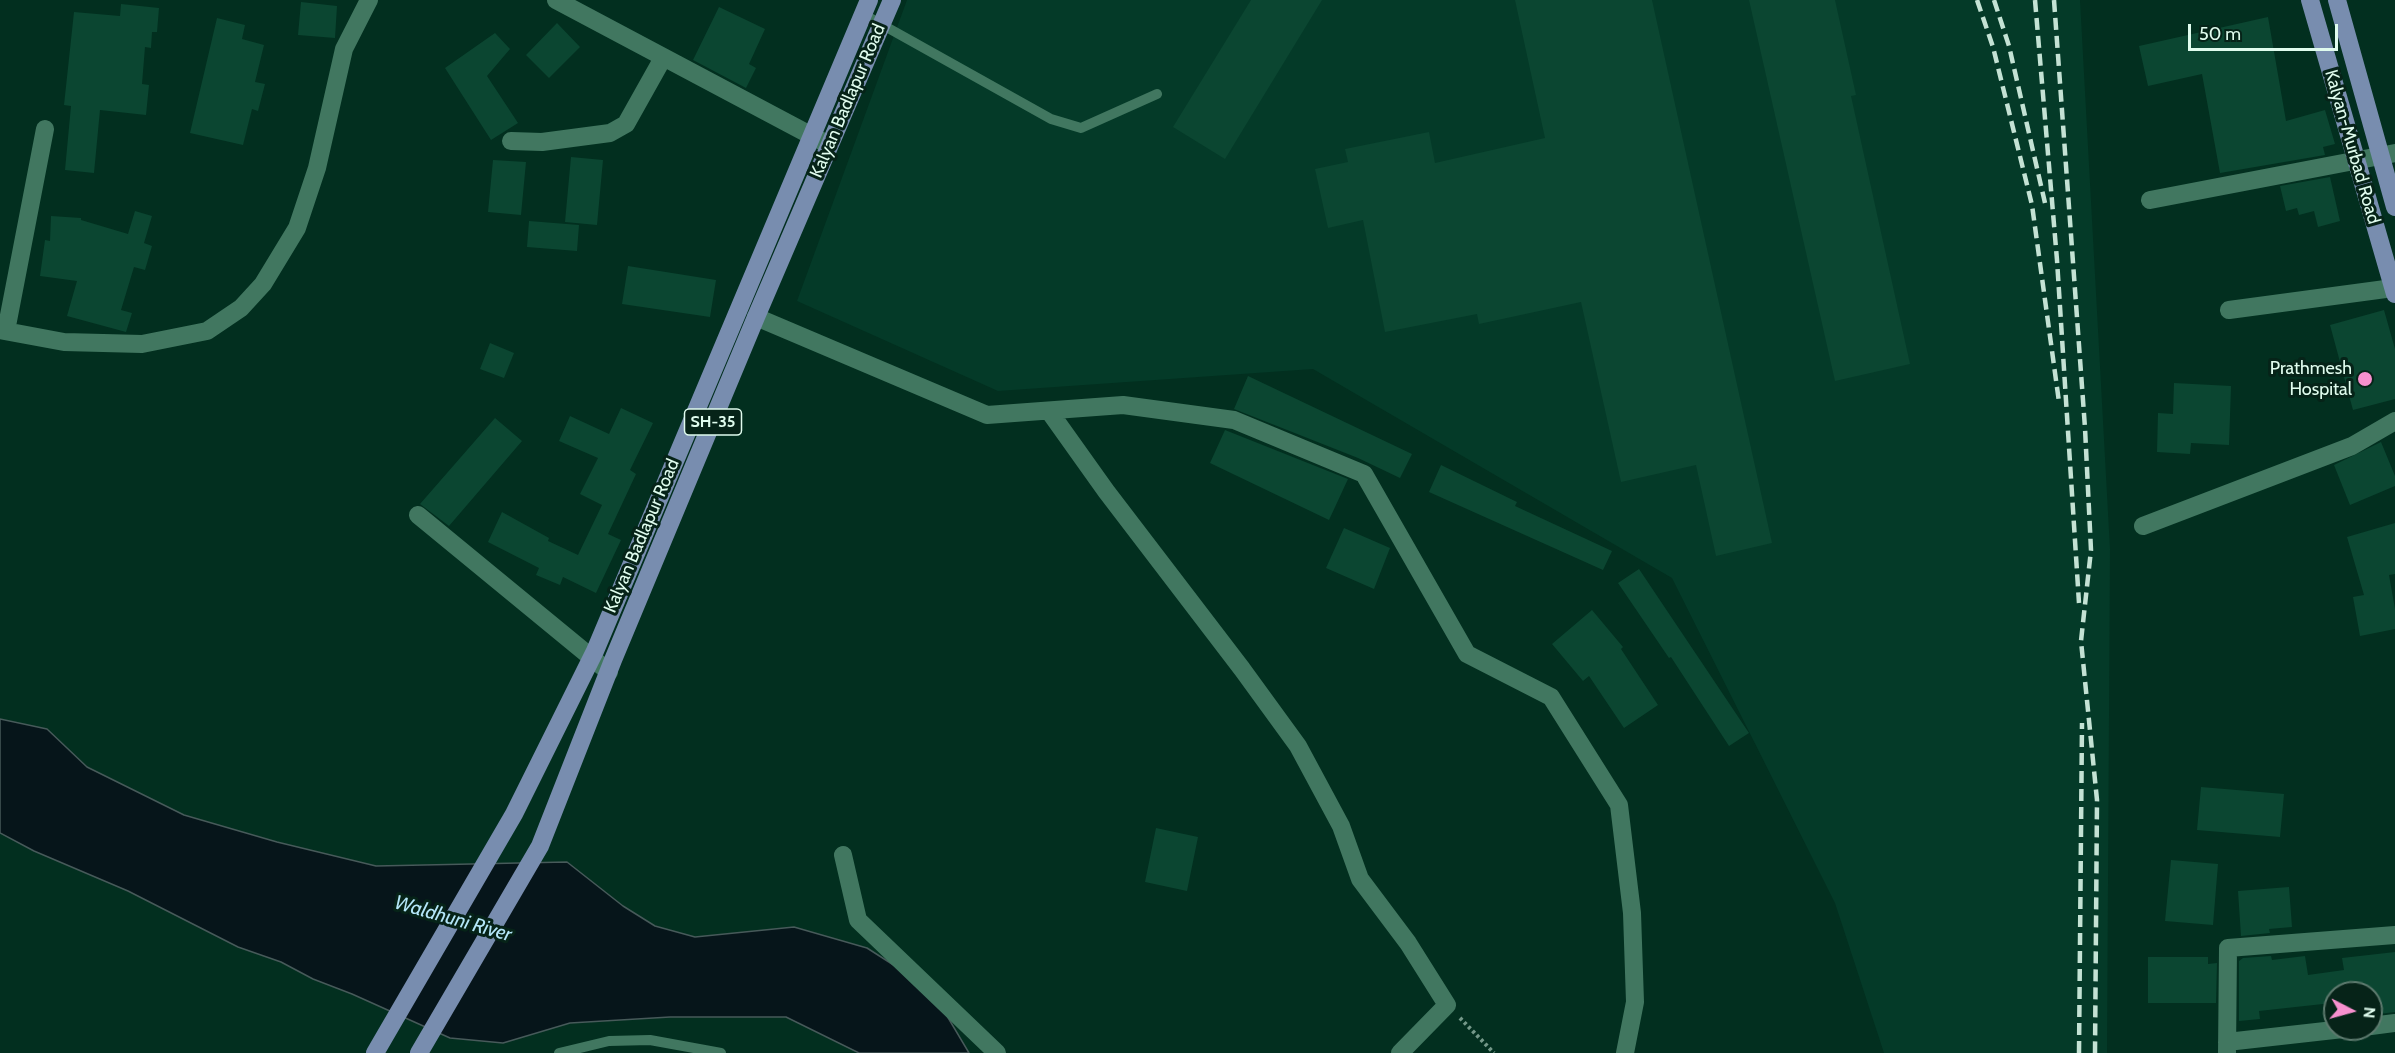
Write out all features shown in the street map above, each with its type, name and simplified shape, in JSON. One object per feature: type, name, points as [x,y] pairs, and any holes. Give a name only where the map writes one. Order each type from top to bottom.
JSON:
[{"type":"main road","name":"Kalyan Badlapur Road","points":[[419,1053],[540,846],[609,672],[756,317],[892,0]]},
{"type":"main road","name":"Kalyan-Murbad Road","points":[[2310,0],[2354,160],[2394,291]]},
{"type":"main road","name":"Kalyan-Murbad Road","points":[[2337,0],[2387,154],[2395,207]]},
{"type":"main road","name":"Kalyan Badlapur Road","points":[[376,1052],[514,814],[591,657],[866,7]]},
{"type":"street","points":[[45,129],[3,331],[64,342],[142,344],[207,331],[241,308],[263,284],[297,228],[317,168],[344,49],[369,0]]},
{"type":"street","points":[[556,0],[829,145]]},
{"type":"street","points":[[511,141],[542,142],[610,133],[626,124],[663,58]]},
{"type":"street","points":[[2150,200],[2387,154]]},
{"type":"street","points":[[2229,310],[2394,291]]},
{"type":"street","points":[[756,317],[987,415],[1123,405],[1234,420],[1364,474],[1467,654],[1551,697],[1619,805],[1632,913],[1635,1002],[1625,1053]]},
{"type":"street","points":[[1049,411],[1106,491],[1298,746],[1341,826],[1360,879],[1408,943],[1447,1005],[1400,1053]]},
{"type":"street","points":[[2143,526],[2352,446],[2395,421]]},
{"type":"street","points":[[418,515],[609,672]]},
{"type":"street","points":[[843,855],[858,920],[997,1053]]},
{"type":"street","points":[[2323,1032],[2227,1048],[2228,948],[2395,935]]},
{"type":"lane","points":[[866,7],[881,25],[1051,119],[1081,128],[1157,94]]},
{"type":"lane","points":[[559,1053],[609,1041],[650,1040],[721,1053]]},
{"type":"path","points":[[1447,1005],[1494,1053]]},
{"type":"shaded area","points":[[907,0],[2080,0],[2110,549],[2107,1053],[1884,1053],[1835,903],[1672,578],[1313,369],[998,391],[797,301]]},
{"type":"water","name":"Waldhuni River","points":[[0,719],[47,729],[87,767],[184,815],[277,842],[376,866],[567,862],[623,906],[655,926],[695,937],[794,927],[867,948],[931,989],[969,1053],[859,1053],[786,1017],[670,1017],[570,1023],[503,1043],[450,1038],[313,979],[281,962],[238,947],[128,891],[34,851],[0,833]]},
{"type":"building","points":[[1251,0],[1322,0],[1225,159],[1173,127]]},
{"type":"building","points":[[1515,0],[1652,0],[1772,543],[1716,556],[1696,465],[1621,482],[1581,302],[1479,324],[1477,314],[1385,332],[1363,220],[1328,228],[1315,169],[1348,162],[1345,149],[1429,132],[1435,163],[1545,138]]},
{"type":"building","points":[[1749,0],[1835,0],[1856,95],[1851,96],[1910,364],[1835,381]]},
{"type":"building","points":[[301,2],[337,6],[335,38],[298,35]]},
{"type":"building","points":[[121,4],[159,8],[157,32],[152,32],[151,48],[145,47],[142,84],[149,85],[146,115],[100,110],[94,173],[65,170],[71,106],[64,105],[74,12],[120,16]]},
{"type":"building","points":[[719,7],[765,29],[749,64],[756,68],[746,88],[693,60]]},
{"type":"building","points":[[2268,17],[2286,121],[2325,110],[2335,144],[2323,147],[2325,155],[2220,173],[2202,74],[2148,86],[2139,46]]},
{"type":"building","points":[[217,18],[245,25],[242,39],[264,45],[255,82],[265,84],[258,111],[252,109],[243,145],[190,133]]},
{"type":"building","points":[[557,23],[580,47],[549,78],[526,55]]},
{"type":"building","points":[[495,33],[510,49],[487,76],[518,123],[491,140],[445,68]]},
{"type":"building","points":[[571,157],[603,160],[597,225],[565,222]]},
{"type":"building","points":[[493,160],[526,162],[521,215],[488,212]]},
{"type":"building","points":[[2330,177],[2340,221],[2318,227],[2314,211],[2299,215],[2297,208],[2286,211],[2280,186]]},
{"type":"building","points":[[135,211],[152,216],[144,243],[152,246],[145,270],[134,267],[121,310],[132,313],[126,332],[67,316],[77,281],[40,276],[45,240],[50,241],[51,216],[81,218],[81,220],[128,234]]},
{"type":"building","points":[[529,221],[579,225],[577,251],[527,247]]},
{"type":"building","points":[[628,266],[716,280],[710,317],[622,304]]},
{"type":"building","points":[[2384,310],[2395,349],[2395,399],[2353,410],[2330,325]]},
{"type":"building","points":[[490,343],[514,353],[504,378],[480,369]]},
{"type":"building","points":[[1248,376],[1412,454],[1400,478],[1358,458],[1234,409]]},
{"type":"building","points":[[2174,383],[2231,386],[2229,445],[2191,443],[2190,454],[2157,452],[2158,413],[2173,414]]},
{"type":"building","points":[[621,408],[653,423],[630,470],[636,474],[608,534],[621,540],[596,593],[563,577],[560,585],[536,575],[539,568],[488,542],[502,512],[549,538],[548,541],[578,555],[602,505],[580,494],[598,458],[559,441],[570,416],[609,434]]},
{"type":"building","points":[[495,418],[522,441],[449,526],[420,504]]},
{"type":"building","points":[[1225,430],[1348,479],[1329,520],[1210,463]]},
{"type":"building","points":[[2381,442],[2395,476],[2395,486],[2350,505],[2334,465]]},
{"type":"building","points":[[1441,465],[1517,502],[1515,506],[1612,551],[1603,570],[1429,492]]},
{"type":"building","points":[[2395,523],[2395,574],[2389,575],[2395,609],[2395,629],[2360,636],[2353,597],[2364,595],[2347,537]]},
{"type":"building","points":[[1344,528],[1390,548],[1374,589],[1326,568]]},
{"type":"building","points":[[1639,569],[1749,733],[1729,746],[1671,657],[1669,658],[1618,583]]},
{"type":"building","points":[[1592,610],[1623,647],[1621,649],[1658,705],[1624,728],[1589,676],[1583,681],[1552,644]]},
{"type":"building","points":[[2201,787],[2284,794],[2280,837],[2197,830]]},
{"type":"building","points":[[1156,828],[1198,837],[1187,891],[1145,882]]},
{"type":"building","points":[[2171,860],[2218,864],[2213,925],[2165,921]]},
{"type":"building","points":[[2289,887],[2292,927],[2269,929],[2270,933],[2241,936],[2238,891]]},
{"type":"building","points":[[2395,952],[2395,1012],[2383,1014],[2383,981],[2323,981],[2323,1004],[2259,1011],[2260,1019],[2239,1021],[2239,961],[2243,958],[2271,956],[2272,960],[2305,956],[2308,975],[2344,970],[2342,958]]},
{"type":"building","points":[[2148,957],[2208,957],[2208,964],[2217,963],[2216,1003],[2148,1003]]},
{"type":"railway","points":[[1977,0],[1993,47],[2032,205],[2059,402]]},
{"type":"railway","points":[[1994,0],[2009,46],[2045,203]]},
{"type":"railway","points":[[2035,0],[2057,260],[2079,603]]},
{"type":"railway","points":[[2054,0],[2085,428],[2091,550],[2081,641],[2097,800],[2095,1053]]},
{"type":"railway","points":[[2079,1053],[2082,723]]},
{"type":"place","name":"Prathmesh Hospital","points":[[2365,379]]}]
